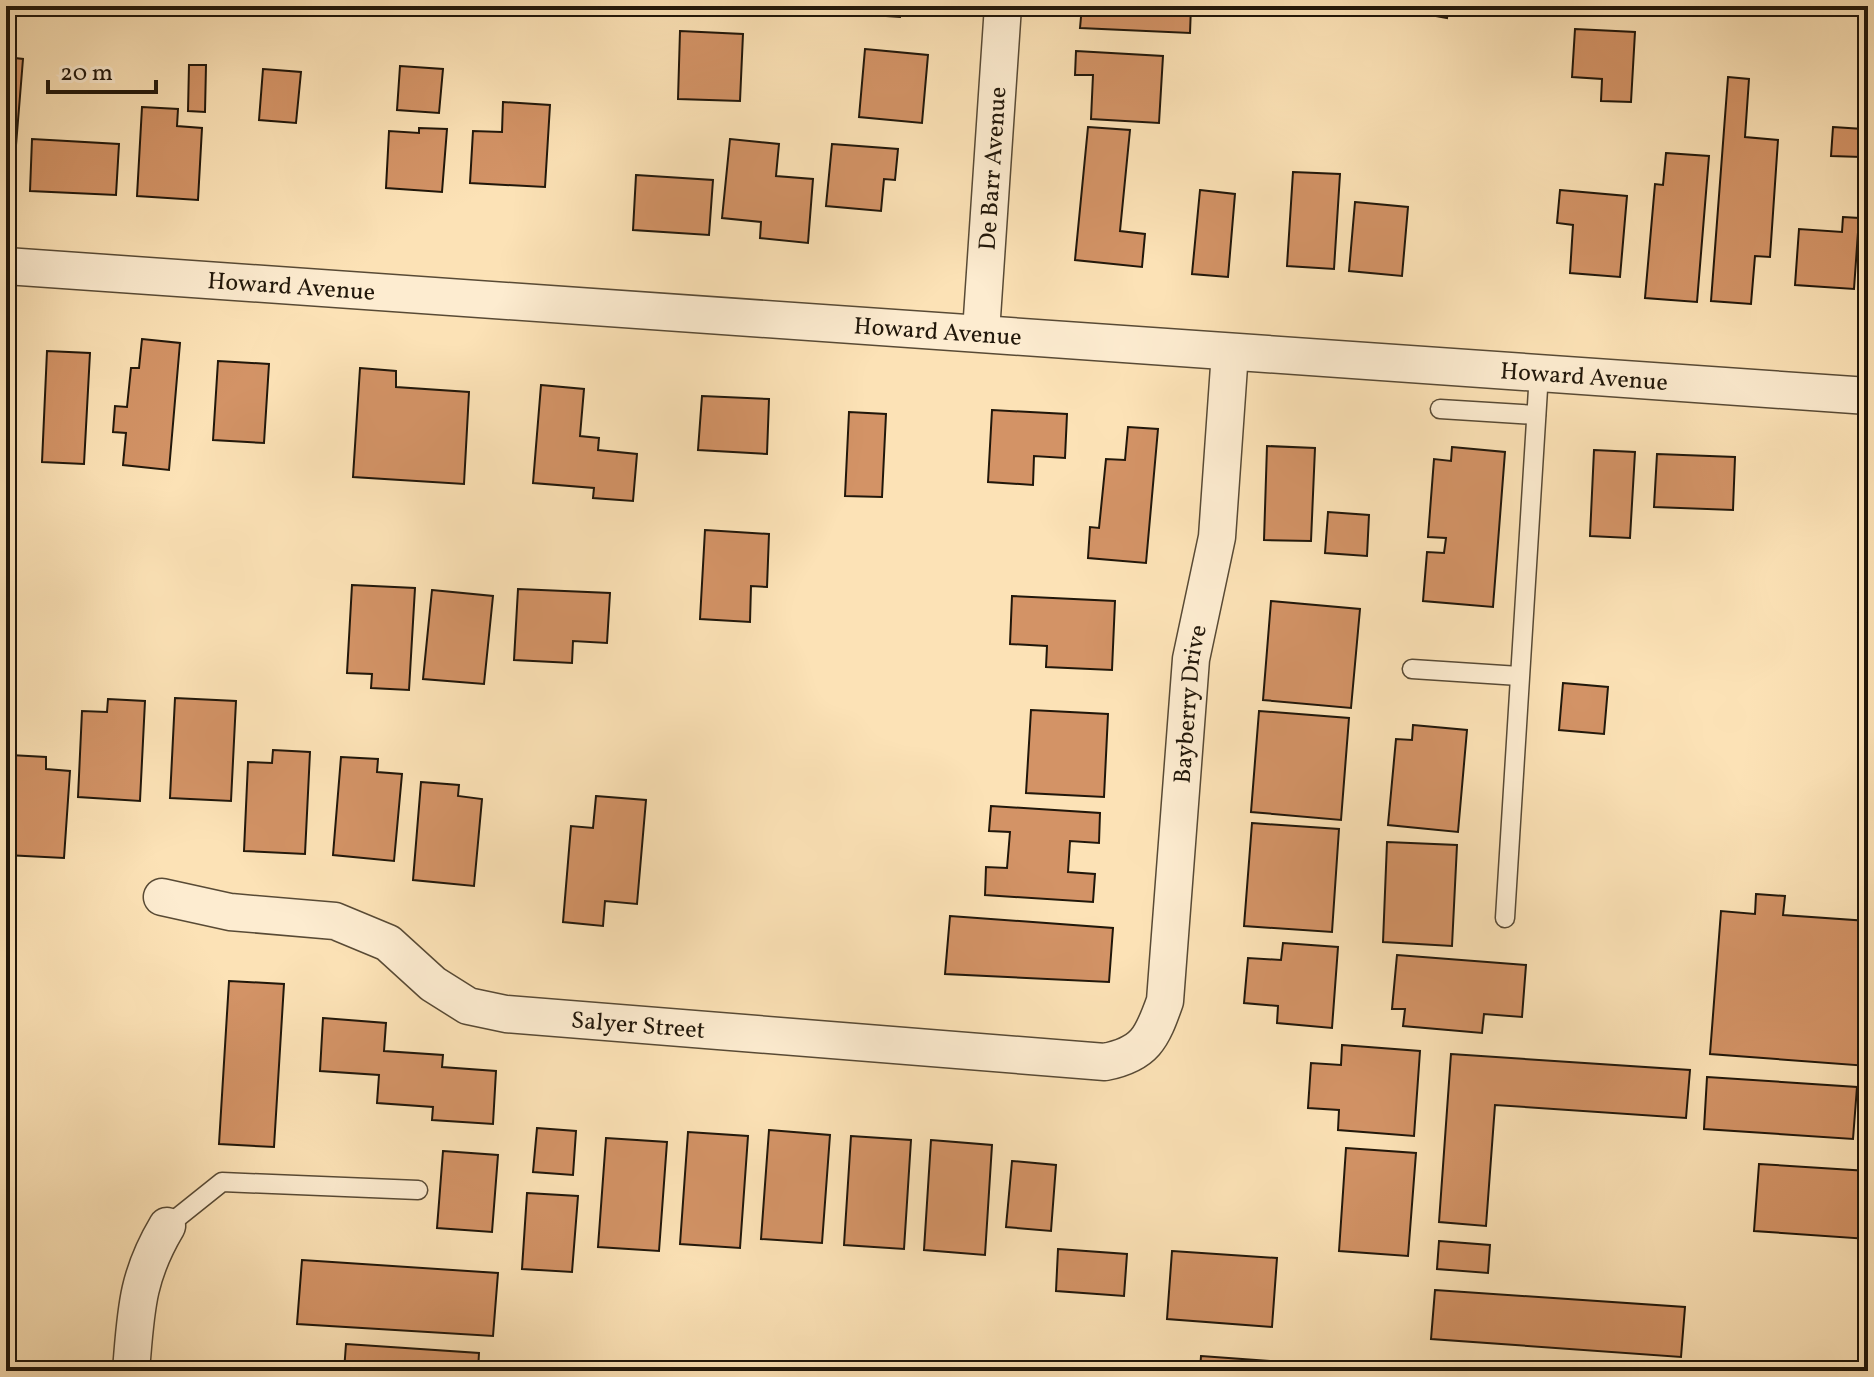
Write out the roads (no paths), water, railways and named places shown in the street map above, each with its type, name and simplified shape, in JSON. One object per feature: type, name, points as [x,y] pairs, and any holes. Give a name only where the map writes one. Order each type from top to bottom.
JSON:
[{"type":"street","name":"De Barr Avenue","points":[[981,332],[1003,6]]},
{"type":"street","name":"Howard Avenue","points":[[6,266],[1868,396]]},
{"type":"street","name":"Bayberry Drive","points":[[1140,1051],[1161,1012],[1169,970],[1191,659],[1217,537],[1230,352]]},
{"type":"street","name":"Salyer Street","points":[[162,897],[230,912],[335,921],[388,943],[433,984],[468,1006],[506,1014],[1105,1062],[1140,1051]]},
{"type":"street","points":[[131,1371],[137,1299],[147,1259],[167,1226]]},
{"type":"lane","points":[[1505,918],[1539,373]]},
{"type":"lane","points":[[1440,409],[1536,415]]},
{"type":"lane","points":[[1412,669],[1519,676]]},
{"type":"lane","points":[[167,1226],[222,1182],[418,1190]]}]
